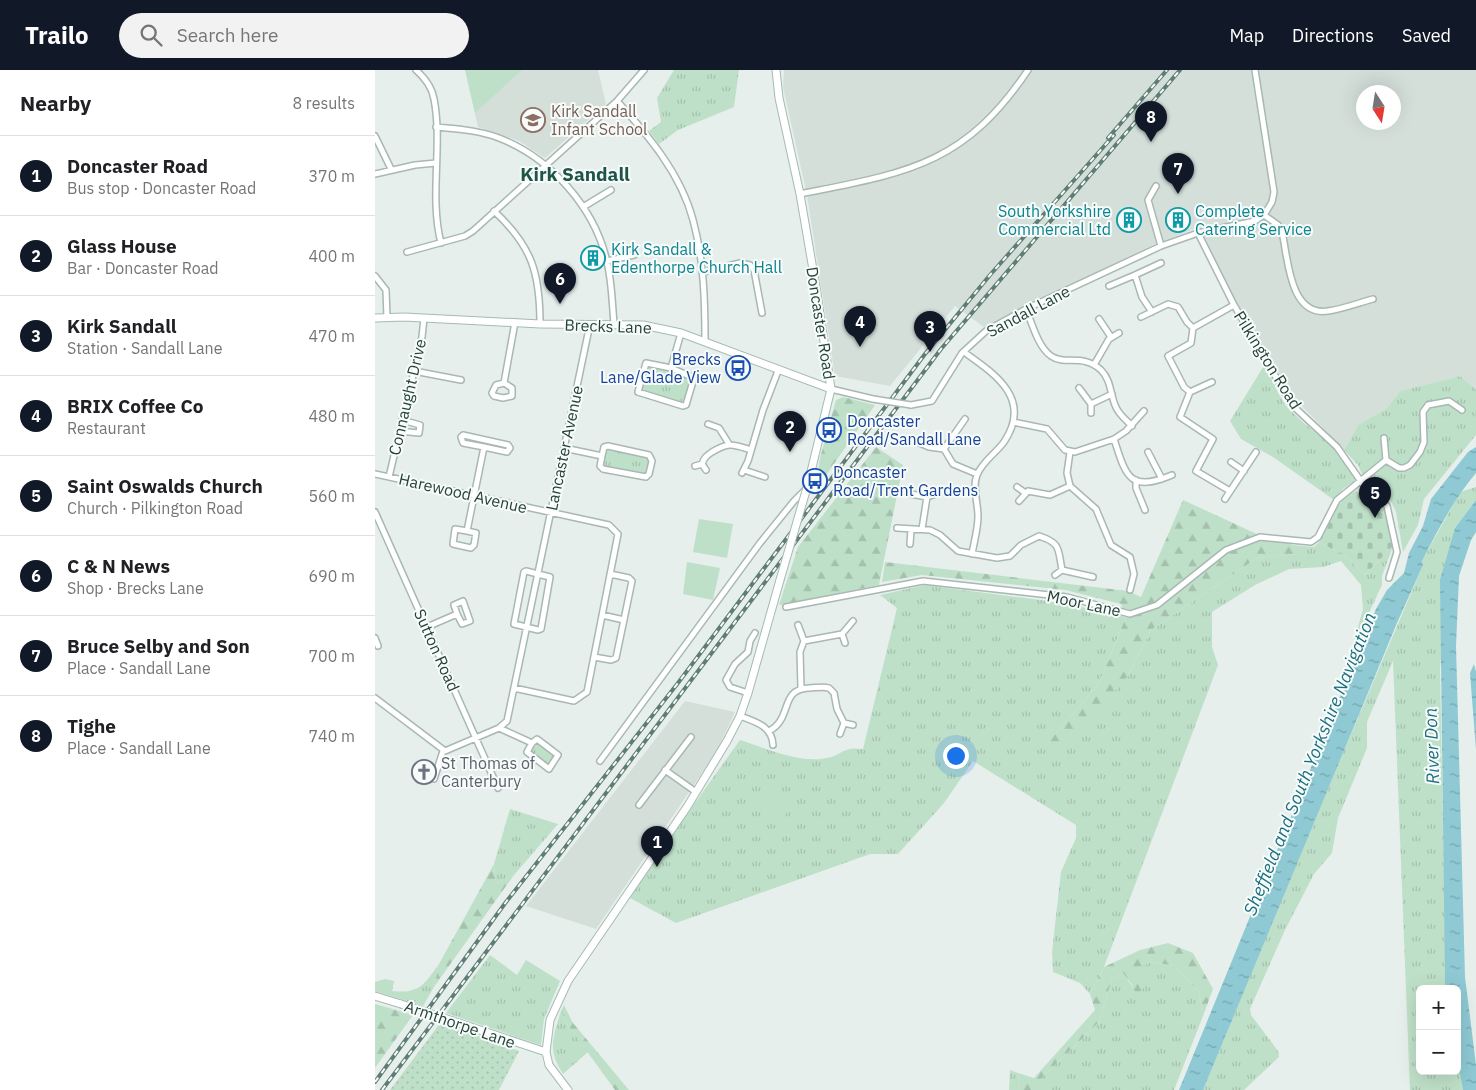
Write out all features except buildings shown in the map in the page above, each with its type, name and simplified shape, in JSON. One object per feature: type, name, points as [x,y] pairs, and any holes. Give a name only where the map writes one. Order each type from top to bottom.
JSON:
[{"type":"street","points":[[416,70],[425,79],[434,100],[436,212],[441,242]]},
{"type":"street","points":[[407,252],[465,236],[617,101],[644,70]]},
{"type":"street","name":"Doncaster Road","points":[[546,1052],[550,1020],[568,981],[696,792],[740,716],[808,486],[831,389],[800,194],[779,98],[775,70]]},
{"type":"street","points":[[800,194],[886,177],[937,158],[974,134],[1014,91],[1028,70]]},
{"type":"street","points":[[1255,70],[1274,192],[1272,202],[1264,214],[1279,225],[1282,232],[1294,288],[1303,304],[1309,308],[1326,312],[1373,299]]},
{"type":"street","points":[[617,101],[647,134],[678,184],[693,218],[703,272],[705,342]]},
{"type":"street","points":[[435,128],[469,130],[499,138],[547,165],[583,206],[595,227],[607,261],[614,323]]},
{"type":"street","points":[[375,136],[391,169]]},
{"type":"street","points":[[375,174],[391,169],[436,163]]},
{"type":"street","points":[[1156,186],[1148,200],[1161,246]]},
{"type":"street","points":[[583,206],[611,190]]},
{"type":"street","points":[[494,211],[517,233],[529,258],[539,288],[540,324]]},
{"type":"street","name":"Sandall Lane","points":[[831,389],[873,399],[911,405],[931,401],[964,352],[986,332],[1026,309],[1161,246],[1198,233],[1245,225],[1264,214]]},
{"type":"street","name":"Pilkington Road","points":[[1198,233],[1234,305],[1292,405],[1337,447],[1367,490],[1383,501],[1390,513],[1397,552],[1389,578]]},
{"type":"street","points":[[607,261],[634,255]]},
{"type":"street","points":[[703,272],[739,263],[751,265],[754,270],[762,313]]},
{"type":"street","points":[[1109,286],[1161,263]]},
{"type":"street","points":[[1135,275],[1142,297],[1152,312]]},
{"type":"street","points":[[375,276],[386,290],[387,318]]},
{"type":"street","points":[[1141,318],[1166,304],[1177,306],[1193,328],[1191,343],[1168,356],[1184,387],[1190,392]]},
{"type":"street","points":[[1193,328],[1234,305]]},
{"type":"street","points":[[1026,309],[1042,345],[1051,356],[1081,360],[1094,365],[1108,380],[1119,412],[1132,426]]},
{"type":"street","name":"Brecks Lane","points":[[375,318],[424,318],[540,324],[614,323],[643,325],[681,333],[778,371],[831,389]]},
{"type":"street","name":"Connaught Drive","points":[[389,477],[422,337],[424,318]]},
{"type":"street","points":[[1099,319],[1111,337]]},
{"type":"street","points":[[504,383],[515,322]]},
{"type":"street","name":"Lancaster Avenue","points":[[499,728],[507,721],[591,324]]},
{"type":"street","points":[[671,368],[681,333]]},
{"type":"street","points":[[1094,365],[1111,337],[1119,333]]},
{"type":"street","points":[[964,352],[1003,382],[1012,399],[1013,422],[1003,442],[977,474],[975,490],[978,520],[972,554]]},
{"type":"street","points":[[646,363],[671,368],[693,378],[685,406],[638,392],[646,363]]},
{"type":"street","points":[[413,370],[461,380]]},
{"type":"street","points":[[765,477],[743,471],[778,371]]},
{"type":"street","points":[[1212,382],[1190,392],[1179,417],[1213,439],[1195,470],[1230,492]]},
{"type":"street","points":[[1079,388],[1091,404],[1091,413]]},
{"type":"street","points":[[1091,404],[1112,394]]},
{"type":"street","points":[[1386,460],[1399,468],[1404,468],[1410,465],[1420,452],[1423,446],[1423,412],[1426,406],[1449,401],[1462,410]]},
{"type":"street","points":[[1013,422],[1047,429],[1065,450],[1070,452],[1114,439],[1132,426],[1144,411]]},
{"type":"street","points":[[944,449],[965,419]]},
{"type":"street","points":[[399,430],[419,433],[420,425],[402,420]]},
{"type":"street","points":[[708,424],[719,428],[729,444]]},
{"type":"street","points":[[461,437],[473,437],[508,445],[510,448],[507,452],[484,447],[463,443],[461,437]]},
{"type":"street","points":[[1384,438],[1386,460]]},
{"type":"street","points":[[910,439],[929,448],[944,449]]},
{"type":"street","points":[[1114,439],[1124,468],[1136,480],[1150,483],[1172,475]]},
{"type":"street","points":[[695,466],[702,464],[707,455],[729,444],[751,450]]},
{"type":"street","points":[[606,446],[649,455],[652,461],[649,474],[646,478],[603,469],[600,466],[602,456],[606,446]]},
{"type":"street","points":[[467,531],[484,447]]},
{"type":"street","points":[[564,448],[602,456]]},
{"type":"street","points":[[944,449],[953,464],[977,474]]},
{"type":"street","points":[[1070,452],[1067,473],[1070,486],[1096,509],[1111,545],[1130,557],[1133,577],[1129,590]]},
{"type":"street","points":[[1148,452],[1162,479]]},
{"type":"street","points":[[1225,500],[1256,452]]},
{"type":"street","points":[[1361,481],[1386,460]]},
{"type":"street","points":[[1231,462],[1244,471]]},
{"type":"street","points":[[702,464],[706,470]]},
{"type":"street","name":"Harewood Avenue","points":[[375,474],[612,526],[618,538],[610,574]]},
{"type":"street","points":[[1136,480],[1136,488],[1145,510]]},
{"type":"street","name":"Moor Lane","points":[[786,607],[923,580],[1067,597],[1130,614],[1157,605],[1226,550],[1253,539],[1260,537],[1311,542],[1318,537],[1337,500],[1361,481]]},
{"type":"street","points":[[600,761],[760,543],[808,486]]},
{"type":"street","points":[[1019,501],[1025,492],[1033,490],[1050,494],[1070,486]]},
{"type":"street","points":[[1017,487],[1025,492]]},
{"type":"street","points":[[911,494],[927,497],[937,494]]},
{"type":"street","points":[[922,529],[927,497]]},
{"type":"street","name":"Sutton Road","points":[[375,512],[498,788]]},
{"type":"street","points":[[897,528],[922,529],[940,535],[958,551],[1002,558],[1010,556],[1021,545],[1039,536],[1055,542],[1058,547],[1062,570]]},
{"type":"street","points":[[375,532],[383,529]]},
{"type":"street","points":[[455,529],[467,531],[476,533],[473,547],[453,544],[455,529]]},
{"type":"street","points":[[910,544],[911,530]]},
{"type":"street","points":[[1055,575],[1062,570],[1093,577]]},
{"type":"street","points":[[524,572],[538,573],[549,575],[551,579],[541,628],[538,630],[514,624],[524,572]]},
{"type":"street","points":[[514,688],[577,700],[587,692],[610,574],[631,579],[616,658],[611,660],[594,657]]},
{"type":"street","points":[[1133,577],[1141,579]]},
{"type":"street","points":[[427,627],[457,614]]},
{"type":"street","points":[[602,615],[624,620]]},
{"type":"street","points":[[804,641],[842,634],[853,621]]},
{"type":"street","points":[[798,625],[804,641],[800,652],[801,688]]},
{"type":"street","points":[[748,693],[730,687],[726,680],[735,664],[748,652],[750,641],[755,633]]},
{"type":"street","points":[[842,634],[845,643]]},
{"type":"street","points":[[375,638],[378,646]]},
{"type":"street","points":[[769,731],[781,722],[789,698],[801,688],[829,688],[834,693],[837,709],[844,723]]},
{"type":"street","points":[[375,698],[441,749],[448,751],[499,728],[532,743]]},
{"type":"street","points":[[740,716],[760,724],[769,731],[773,746]]},
{"type":"street","points":[[844,723],[853,725]]},
{"type":"street","points":[[839,734],[844,723]]},
{"type":"street","points":[[639,805],[691,737]]},
{"type":"street","points":[[537,739],[558,755],[549,769],[527,752],[532,743],[537,739]]},
{"type":"street","points":[[434,779],[441,749]]},
{"type":"street","points":[[665,770],[696,792]]},
{"type":"street","name":"Armthorpe Lane","points":[[375,996],[546,1052]]},
{"type":"street","points":[[546,1052],[549,1065],[568,1090]]},
{"type":"shaded area","name":"Kirk Sandall Infant School","points":[[465,70],[598,70],[606,104],[545,158],[519,141],[478,127]]},
{"type":"shaded area","points":[[784,70],[1476,70],[1476,389],[1460,376],[1400,391],[1387,408],[1358,425],[1344,450],[1298,402],[1269,358],[1236,302],[1199,227],[1155,244],[1024,307],[985,328],[955,306],[890,386],[835,376],[807,195],[783,87]]},
{"type":"shaded area","points":[[685,701],[735,712],[717,751],[596,929],[526,906]]},
{"type":"green space","points":[[465,70],[522,70],[475,113]]},
{"type":"green space","points":[[674,70],[739,70],[734,107],[678,130],[659,144],[649,131],[661,122],[657,98]]},
{"type":"green space","points":[[1265,364],[1279,395],[1287,406],[1299,419],[1328,442],[1351,469],[1356,480],[1343,489],[1334,500],[1273,457],[1241,439],[1230,421]]},
{"type":"green space","points":[[651,366],[690,378],[685,402],[680,403],[643,392],[641,389],[646,369]]},
{"type":"green space","points":[[1460,376],[1476,389],[1476,435],[1424,499],[1418,525],[1403,552],[1396,512],[1389,497],[1365,481],[1358,465],[1344,450],[1358,425],[1387,408],[1400,391]]},
{"type":"green space","points":[[843,397],[875,405],[815,491],[820,458],[836,400]]},
{"type":"green space","points":[[876,447],[903,465],[879,585],[779,605],[798,547]]},
{"type":"green space","points":[[611,449],[647,457],[650,460],[645,474],[606,467],[603,463],[606,451]]},
{"type":"green space","points":[[1476,487],[1476,500],[1455,528],[1440,668],[1446,985],[1416,985],[1416,1075],[1460,1075],[1463,1090],[1410,1090],[1393,661],[1367,722],[1367,748],[1338,818],[1332,853],[1314,874],[1285,930],[1250,1009],[1251,1015],[1278,1051],[1279,1057],[1244,1090],[1203,1090],[1423,565],[1422,561],[1460,492]]},
{"type":"green space","points":[[1356,491],[1382,505],[1389,521],[1393,546],[1365,575],[1345,556],[1319,542],[1338,506]]},
{"type":"green space","points":[[1183,500],[1259,535],[1288,539],[1298,554],[1257,558],[1151,630],[1127,677],[1064,752],[1049,749],[1051,739],[1098,685],[1126,617],[1121,604],[1065,590],[922,575],[882,582],[885,562],[1128,591],[1141,597]]},
{"type":"green space","points":[[699,519],[733,524],[727,558],[693,552]]},
{"type":"green space","points":[[1319,542],[1345,556],[1365,575],[1393,546],[1382,576],[1382,585],[1352,649],[1363,609],[1361,585],[1341,561],[1323,567],[1289,569],[1255,585],[1212,612],[1212,647],[1218,665],[1104,967],[1090,994],[1080,983],[1053,972],[1052,952],[1061,872],[1076,838],[1076,825],[973,761],[944,803],[898,854],[870,854],[676,923],[630,898],[657,856],[740,740],[805,759],[827,758],[851,749],[863,749],[897,608],[880,595],[925,585],[1063,603],[1126,617],[1098,685],[1051,739],[1127,677],[1151,630],[1257,558],[1297,554],[1292,545],[1314,547]]},
{"type":"green space","points":[[687,562],[720,568],[713,600],[683,594]]},
{"type":"green space","points":[[538,743],[555,756],[549,766],[531,753],[531,750]]},
{"type":"green space","points":[[770,791],[792,803],[783,819],[761,807]]},
{"type":"green space","points":[[510,809],[558,824],[514,875],[496,883],[494,864]]},
{"type":"green space","points":[[494,864],[496,883],[514,875],[434,987],[439,964]]},
{"type":"green space","points":[[1168,943],[1193,953],[1213,989],[1203,1016],[1199,992],[1175,966],[1152,962],[1137,968],[1144,987],[1137,996],[1123,973],[1112,979],[1099,1022],[1040,1080],[1040,1090],[1020,1090],[1018,1073],[1034,1078],[1095,1010],[1090,994],[1104,967],[1140,950]]},
{"type":"green space","points":[[490,955],[517,975],[526,960],[560,981],[544,1019],[541,1045],[446,1013]]},
{"type":"green space","points":[[1152,962],[1175,966],[1199,992],[1203,1016],[1174,1090],[1040,1090],[1040,1080],[1099,1022],[1112,979],[1123,973],[1138,995],[1136,968]]},
{"type":"green space","points":[[439,964],[434,987],[423,1006],[375,991],[375,982],[385,979],[394,981],[392,991],[401,992],[415,989],[425,983]]},
{"type":"green space","points":[[375,1004],[413,1015],[375,1068]]},
{"type":"green space","points":[[564,1005],[573,1023],[629,1090],[615,1090],[567,1024],[561,1011]]},
{"type":"green space","points":[[561,1011],[567,1024],[588,1052],[563,1074],[553,1050],[554,1036]]},
{"type":"green space","points":[[441,1022],[519,1051],[499,1090],[390,1090]]},
{"type":"green space","points":[[1010,1070],[1018,1073],[1020,1090],[1009,1090]]},
{"type":"water","points":[[1476,447],[1476,473],[1453,505],[1422,561],[1423,565],[1397,623],[1203,1090],[1179,1090],[1376,609],[1387,590],[1404,573],[1409,553],[1423,526],[1431,499],[1468,452]]},
{"type":"water","points":[[1476,500],[1476,532],[1471,540],[1459,576],[1456,646],[1465,977],[1476,1065],[1476,1090],[1463,1090],[1460,1075],[1461,985],[1445,985],[1445,982],[1440,580],[1455,528]]},
{"type":"water","points":[[1474,664],[1476,672],[1476,750],[1470,673]]},
{"type":"railway","points":[[1108,138],[1167,70]]},
{"type":"railway","points":[[382,1090],[941,349],[1180,70]]},
{"type":"railway","points":[[375,1082],[506,902],[678,683],[925,354],[990,275],[1114,135]]},
{"type":"place","name":"Kirk Sandall Infant School","points":[[533,120]]},
{"type":"place","name":"Tighe","points":[[1151,142]]},
{"type":"place","name":"Bruce Selby and Son","points":[[1178,194]]},
{"type":"place","name":"South Yorkshire Commercial Ltd","points":[[1129,220]]},
{"type":"place","name":"Complete Catering Service","points":[[1178,220]]},
{"type":"place","name":"Kirk Sandall & Edenthorpe Church Hall","points":[[593,258]]},
{"type":"place","name":"C & N News","points":[[560,304]]},
{"type":"place","name":"BRIX Coffee Co","points":[[860,347]]},
{"type":"place","name":"Kirk Sandall","points":[[930,352]]},
{"type":"place","name":"Brecks Lane/Glade View","points":[[738,368]]},
{"type":"place","name":"Doncaster Road/Sandall Lane","points":[[829,430]]},
{"type":"place","name":"Glass House","points":[[790,452]]},
{"type":"place","name":"Doncaster Road/Trent Gardens","points":[[815,481]]},
{"type":"place","name":"Saint Oswalds Church","points":[[1375,518]]},
{"type":"place","name":"St Thomas of Canterbury","points":[[424,772]]},
{"type":"place","name":"Doncaster Road","points":[[657,867]]},
{"type":"district","name":"Kirk Sandall","points":[[575,174]]},
{"type":"water label","name":"River Don","points":[[1432,746]]},
{"type":"water label","name":"Sheffield and South Yorkshire Navigation","points":[[1310,764]]}]
